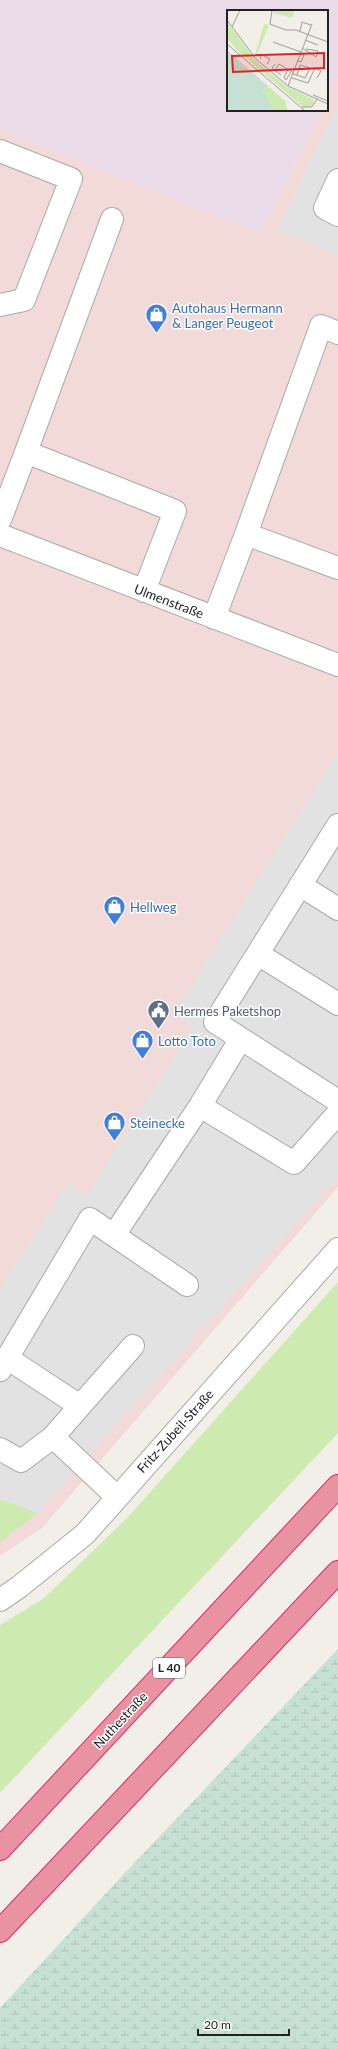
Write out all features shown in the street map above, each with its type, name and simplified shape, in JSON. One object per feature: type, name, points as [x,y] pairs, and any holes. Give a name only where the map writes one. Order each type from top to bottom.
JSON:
[{"type":"highway","name":"Nuthestraße","points":[[0,1849],[338,1486]]},
{"type":"highway","points":[[0,1931],[338,1572]]},
{"type":"street","points":[[0,151],[71,179],[24,300],[0,305]]},
{"type":"street","points":[[338,180],[325,208],[338,215]]},
{"type":"street","points":[[0,520],[112,219]]},
{"type":"street","points":[[214,618],[321,326],[338,333]]},
{"type":"street","points":[[26,452],[175,511],[144,591]]},
{"type":"street","points":[[246,534],[338,568]]},
{"type":"street","name":"Ulmenstraße","points":[[0,535],[338,665]]},
{"type":"street","points":[[338,825],[215,1022],[240,1040],[338,1101]]},
{"type":"street","points":[[300,885],[338,909]]},
{"type":"street","points":[[258,954],[338,1004]]},
{"type":"street","points":[[114,1235],[200,1106],[240,1040]]},
{"type":"street","points":[[200,1106],[294,1164],[338,1113]]},
{"type":"street","points":[[80,1406],[4,1364],[90,1219],[187,1284]]},
{"type":"street","name":"Fritz-Zubeil-Straße","points":[[0,1600],[19,1587],[85,1534],[338,1249]]},
{"type":"street","points":[[0,1449],[22,1461],[53,1437],[133,1346]]},
{"type":"street","points":[[53,1437],[117,1497]]},
{"type":"shaded area","points":[[0,0],[338,0],[338,78],[328,98],[328,10],[227,10],[227,111],[321,111],[260,233],[0,129]]},
{"type":"shaded area","points":[[338,78],[338,1187],[42,1528],[0,1556],[0,129],[260,233],[321,111],[328,111],[328,98]]},
{"type":"shaded area","points":[[338,104],[338,257],[277,230]]},
{"type":"shaded area","points":[[338,752],[338,1177],[38,1513],[0,1499],[0,1288],[68,1183],[87,1195],[193,1027],[173,1014]]},
{"type":"green space","points":[[338,1282],[338,1433],[0,1793],[0,1625],[43,1599],[127,1518]]},
{"type":"green space","points":[[0,1499],[38,1513],[0,1542]]},
{"type":"green space","points":[[338,1649],[338,2049],[0,2049],[0,2008],[122,1876]]},
{"type":"place","name":"Autohaus Hermann & Langer Peugeot","points":[[156,334]]},
{"type":"place","name":"Hellweg","points":[[114,926]]},
{"type":"place","name":"Hermes Paketshop","points":[[159,1030]]},
{"type":"place","name":"Lotto Toto","points":[[142,1060]]},
{"type":"place","name":"Steinecke","points":[[114,1142]]}]
